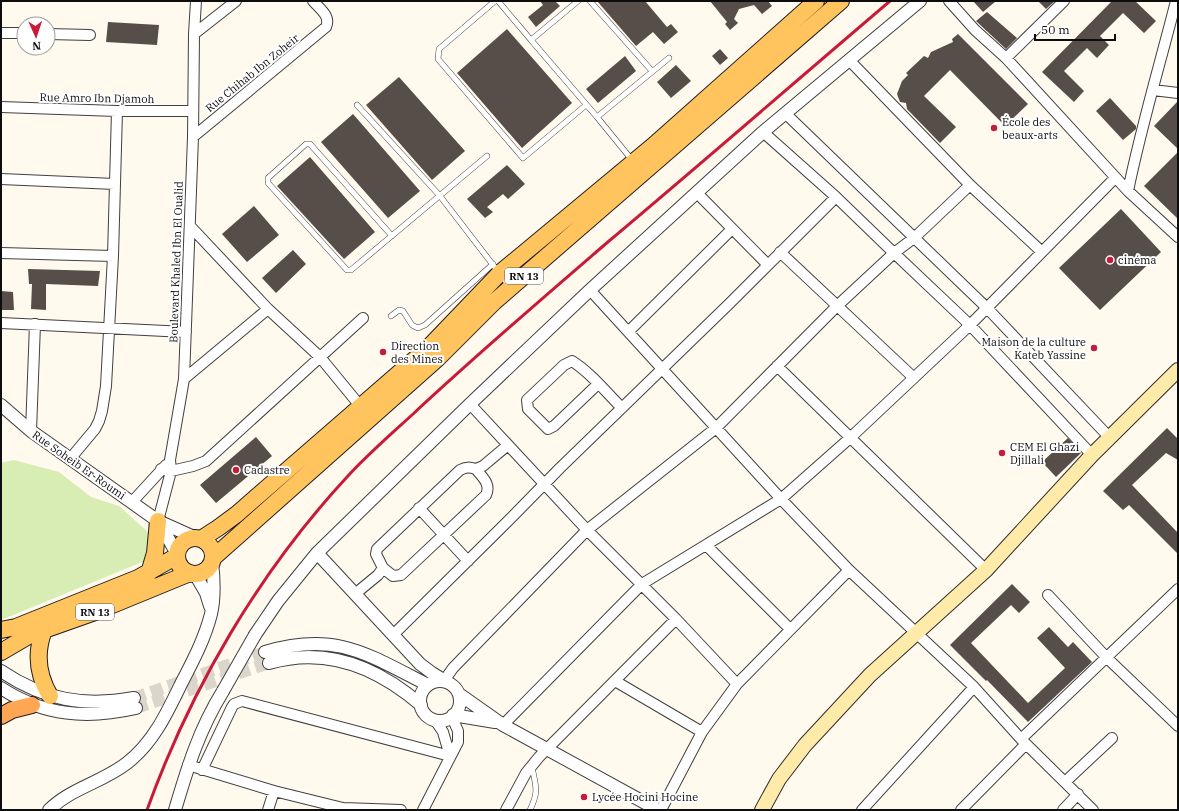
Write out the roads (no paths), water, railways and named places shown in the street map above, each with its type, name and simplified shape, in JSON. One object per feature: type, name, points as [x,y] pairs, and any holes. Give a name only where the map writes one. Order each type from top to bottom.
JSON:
[{"type":"highway","points":[[1,716],[12,710],[32,705]]},
{"type":"main road","name":"RN 13","points":[[213,559],[438,358],[494,302],[638,167],[653,146],[816,1]]},
{"type":"main road","name":"RN 13","points":[[198,539],[218,528],[237,514],[430,347],[497,269],[638,167],[841,1]]},
{"type":"main road","points":[[762,810],[779,779],[805,744],[870,675],[986,570],[1092,455],[1178,370]]},
{"type":"main road","points":[[149,573],[155,553],[158,522]]},
{"type":"main road","points":[[190,539],[198,539],[210,546],[213,559],[210,567],[206,571],[192,574],[181,567],[177,555],[182,545],[190,539]]},
{"type":"main road","name":"RN 13","points":[[1,630],[16,627],[149,573],[177,555]]},
{"type":"main road","name":"RN 13","points":[[1,652],[30,635],[95,612],[192,574]]},
{"type":"main road","points":[[44,630],[39,649],[39,669],[45,687],[50,696]]},
{"type":"street","name":"Boulevard Khaled Ibn El Oualid","points":[[158,522],[166,470],[170,460],[184,379],[193,137],[194,34],[196,1]]},
{"type":"street","points":[[194,34],[236,1]]},
{"type":"street","name":"Rue Chihab Ibn Zoheir","points":[[193,137],[326,28],[328,19],[313,1]]},
{"type":"street","points":[[175,810],[188,766],[202,728],[255,635],[278,601],[317,553],[590,290],[763,132],[920,1]]},
{"type":"street","points":[[949,1],[975,30],[1006,58],[1115,178],[1178,237]]},
{"type":"street","points":[[1006,58],[1064,1]]},
{"type":"street","points":[[1128,191],[1138,140],[1153,90],[1176,1]]},
{"type":"street","points":[[1,33],[16,33]]},
{"type":"street","points":[[56,34],[90,34]]},
{"type":"street","points":[[849,60],[970,185],[1042,252]]},
{"type":"street","points":[[1153,90],[1178,93]]},
{"type":"street","name":"Rue Amro Ibn Djamoh","points":[[1,107],[117,111],[193,111]]},
{"type":"street","points":[[70,459],[95,429],[102,411],[106,386],[113,256],[117,111]]},
{"type":"street","points":[[786,114],[987,308],[1110,438]]},
{"type":"street","points":[[763,132],[836,197],[970,325],[1092,455]]},
{"type":"street","points":[[504,724],[642,584],[781,499],[850,438],[970,325],[1115,178]]},
{"type":"street","points":[[1,179],[114,184]]},
{"type":"street","points":[[445,682],[453,668],[587,530],[716,428],[837,306],[894,253],[914,238],[970,185]]},
{"type":"street","points":[[697,193],[768,265]]},
{"type":"street","points":[[393,635],[544,483],[836,197]]},
{"type":"street","points":[[190,226],[268,308],[320,357],[361,407]]},
{"type":"street","points":[[629,331],[732,229]]},
{"type":"street","points":[[780,252],[914,378]]},
{"type":"street","points":[[1,253],[113,256]]},
{"type":"street","points":[[590,290],[781,499],[849,570],[917,632],[974,687],[1024,742],[1093,810]]},
{"type":"street","points":[[184,379],[268,308]]},
{"type":"street","points":[[132,502],[166,470],[193,466],[206,461],[363,318]]},
{"type":"street","points":[[1,323],[186,332]]},
{"type":"street","points":[[31,432],[35,324]]},
{"type":"street","points":[[598,384],[554,426],[548,429],[528,409],[527,400],[564,365],[572,361],[582,367],[622,408]]},
{"type":"street","points":[[777,366],[986,570]]},
{"type":"street","points":[[470,404],[587,530],[642,584],[737,684]]},
{"type":"street","name":"Rue Soheib Er-Roumi","points":[[1,406],[31,432],[132,502],[158,522],[198,539]]},
{"type":"street","points":[[476,469],[483,466],[508,445]]},
{"type":"street","points":[[465,467],[476,469],[488,485],[486,495],[400,575],[393,576],[383,568],[376,554],[377,549],[460,470],[465,467]]},
{"type":"street","points":[[419,508],[468,561]]},
{"type":"street","name":"Rue Soheib Er-Roumi","points":[[158,522],[177,555]]},
{"type":"street","points":[[706,545],[790,629]]},
{"type":"street","points":[[317,553],[420,664],[432,674],[456,688],[459,694],[459,705],[452,716],[446,719],[435,720]]},
{"type":"street","points":[[49,810],[64,797],[118,770],[137,755],[159,727],[189,669],[211,613],[214,588],[213,559]]},
{"type":"street","points":[[355,594],[378,575],[383,568]]},
{"type":"street","points":[[459,694],[504,724],[547,749],[660,810],[702,732],[737,684],[849,570]]},
{"type":"street","points":[[192,574],[206,593],[211,613]]},
{"type":"street","points":[[961,810],[1106,657],[1178,588]]},
{"type":"street","points":[[1048,595],[1106,657],[1178,726]]},
{"type":"street","points":[[506,810],[532,766],[547,749],[676,619]]},
{"type":"street","points":[[429,684],[365,653],[346,647],[305,643],[285,646],[267,658],[309,656],[326,657],[360,667],[385,679],[404,691],[421,705],[424,712],[428,716],[435,720],[443,732],[450,756]]},
{"type":"street","points":[[420,664],[429,684]]},
{"type":"street","points":[[1,671],[23,684],[50,696],[71,701],[92,703],[135,703],[116,713],[95,715],[52,711],[32,705],[1,688]]},
{"type":"street","points":[[615,681],[702,732]]},
{"type":"street","points":[[421,705],[422,694],[429,684],[435,682],[445,682]]},
{"type":"street","points":[[862,810],[974,687]]},
{"type":"street","points":[[202,770],[232,707],[238,702],[242,701],[450,756]]},
{"type":"street","points":[[452,716],[504,724]]},
{"type":"street","points":[[423,810],[456,747],[458,736],[457,726],[452,716]]},
{"type":"street","points":[[1065,782],[1112,738]]},
{"type":"street","points":[[188,766],[343,809],[401,810]]},
{"type":"street","points":[[268,810],[274,791]]},
{"type":"street","points":[[1063,810],[1078,794]]},
{"type":"lane","points":[[586,105],[523,158],[438,59],[439,49],[496,1],[531,40],[586,105],[597,118],[638,167]]},
{"type":"lane","points":[[531,40],[578,1]]},
{"type":"lane","points":[[590,1],[652,71]]},
{"type":"lane","points":[[597,118],[669,58]]},
{"type":"lane","points":[[358,105],[440,196],[510,288]]},
{"type":"lane","points":[[392,236],[310,144],[306,144],[268,178],[268,183],[348,270],[351,270],[392,236],[440,196],[487,156]]},
{"type":"lane","points":[[391,316],[399,310],[403,310],[412,326],[418,328],[425,325],[497,269]]},
{"type":"lane","points":[[530,810],[535,798],[536,790],[532,766]]},
{"type":"tunnel","points":[[134,698],[265,652]]},
{"type":"tunnel","points":[[136,708],[269,663]]},
{"type":"railway","points":[[147,810],[184,720],[230,633],[285,552],[347,477],[379,445],[510,327],[890,1]]},
{"type":"place","name":"École des beaux-arts","points":[[994,128]]},
{"type":"place","name":"cinéma","points":[[1110,260]]},
{"type":"place","name":"Maison de la culture Kateb Yassine","points":[[1094,348]]},
{"type":"place","name":"Direction des Mines","points":[[383,352]]},
{"type":"place","name":"CEM El Ghazi Djillali","points":[[1002,453]]},
{"type":"place","name":"Cadastre","points":[[236,470]]},
{"type":"place","name":"Lycée Hocini Hocine","points":[[584,797]]}]
